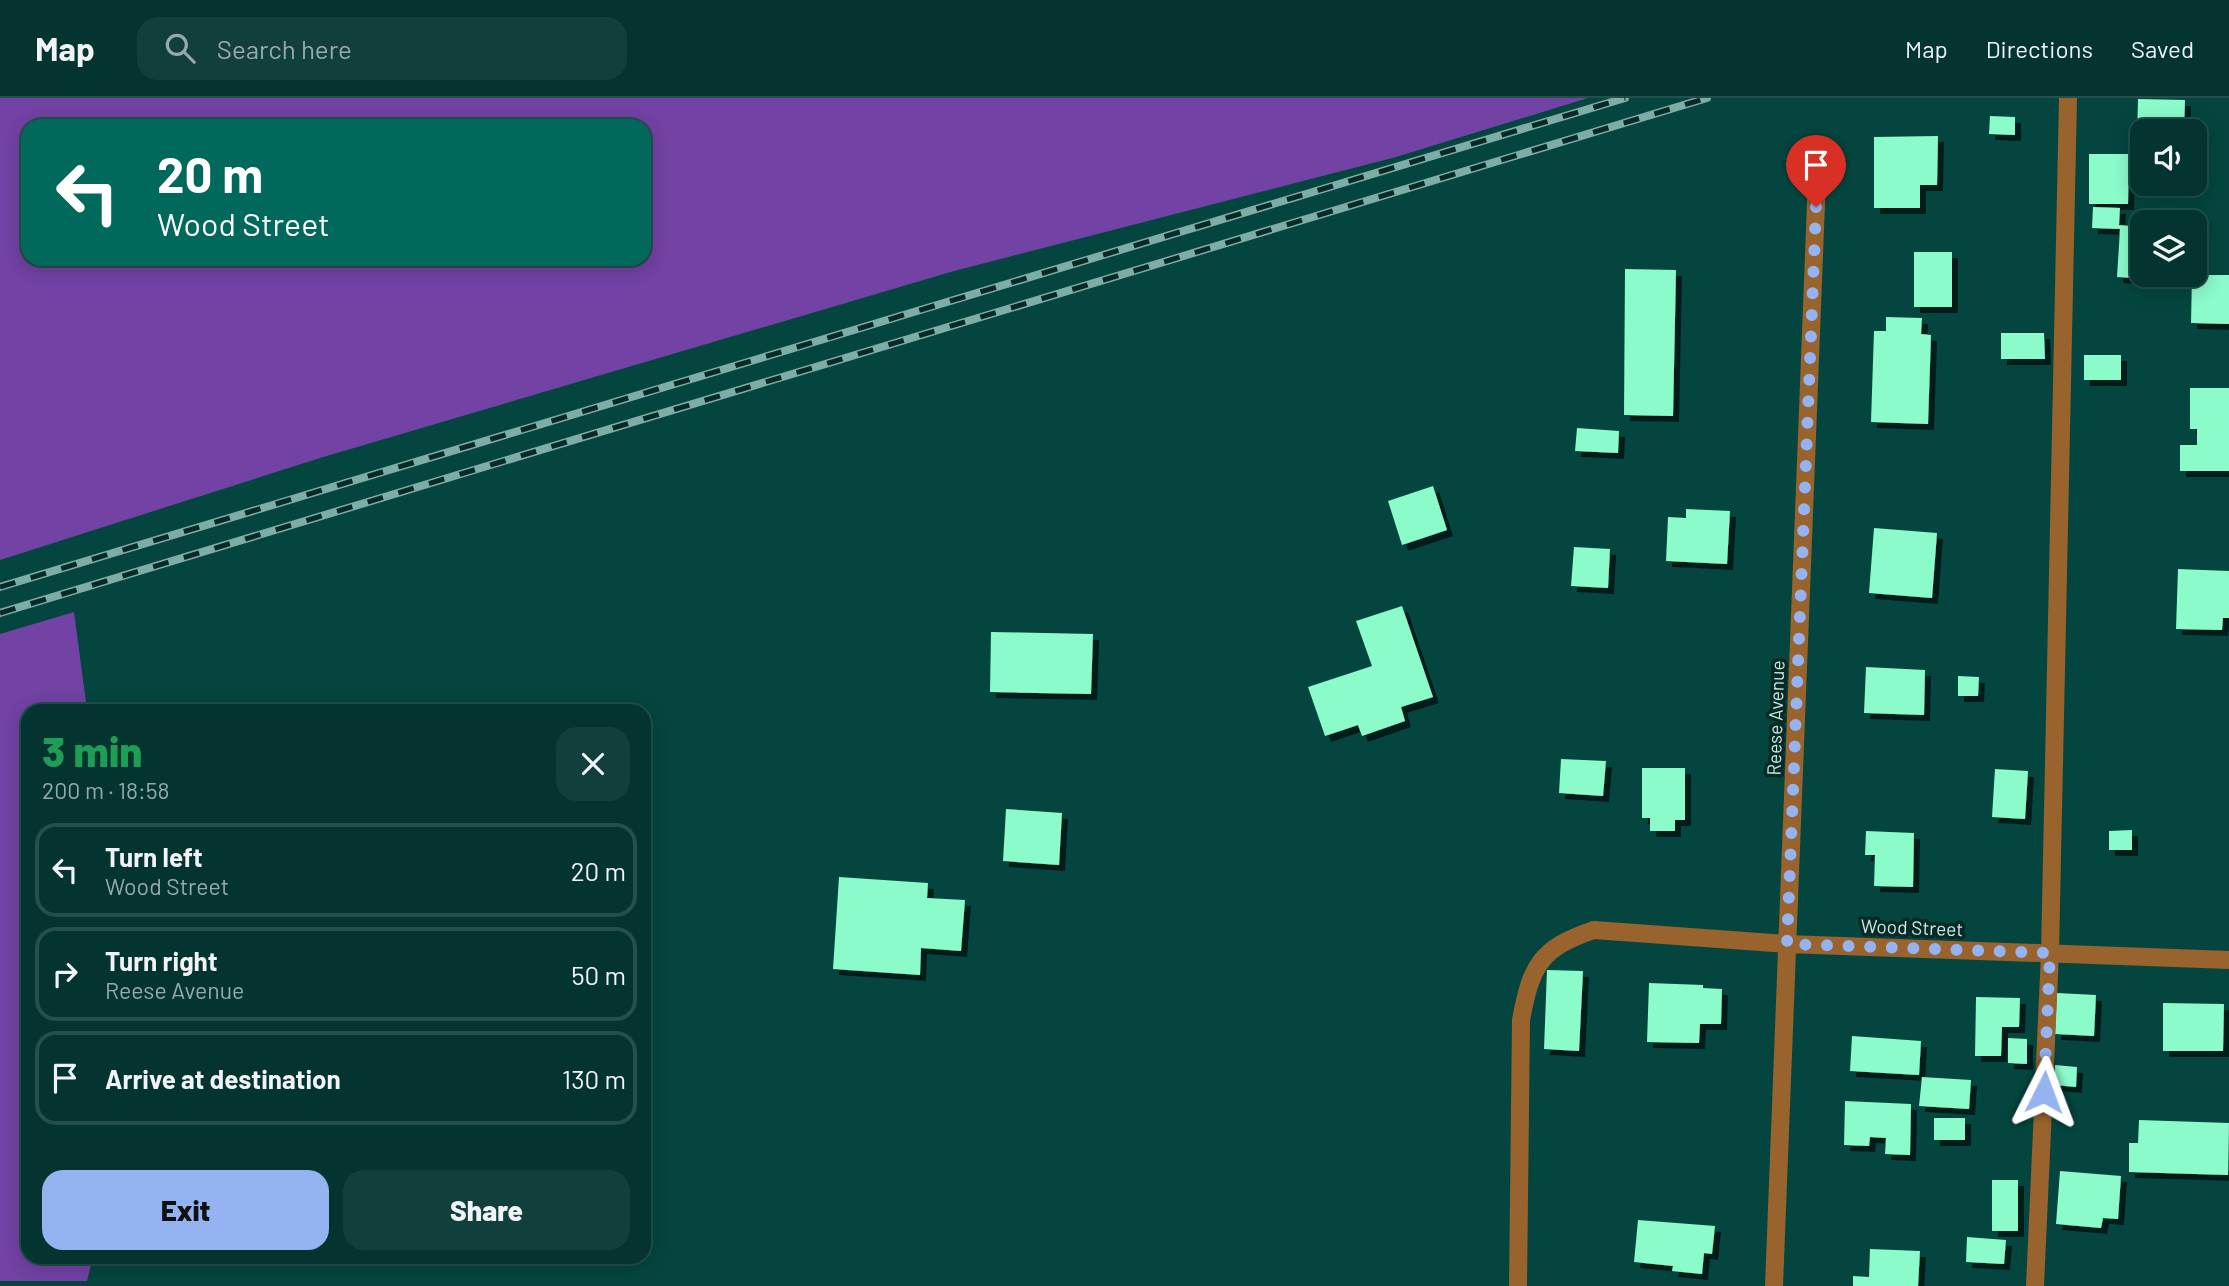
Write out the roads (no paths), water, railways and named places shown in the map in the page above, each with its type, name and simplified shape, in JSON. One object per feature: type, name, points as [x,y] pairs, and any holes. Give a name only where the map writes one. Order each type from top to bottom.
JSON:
[{"type":"street","points":[[2035,1286],[2050,953],[2068,98]]},
{"type":"street","name":"Reese Avenue","points":[[1774,1286],[1818,152]]},
{"type":"street","name":"Wood Street","points":[[1518,1286],[1521,1020],[1528,983],[1542,956],[1567,938],[1594,930],[1787,944],[2229,960]]},
{"type":"railway","points":[[0,587],[1625,98]]},
{"type":"railway","points":[[0,613],[1707,98]]}]
